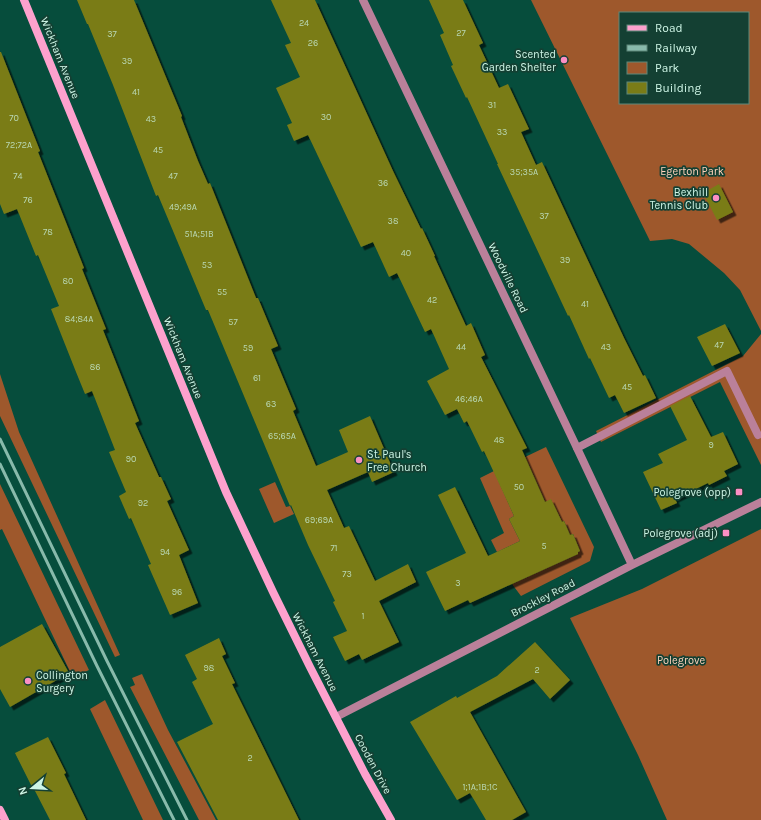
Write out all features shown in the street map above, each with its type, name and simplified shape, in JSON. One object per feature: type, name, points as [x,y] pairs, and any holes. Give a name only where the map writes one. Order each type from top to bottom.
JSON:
[{"type":"street","name":"Wickham Avenue","points":[[24,0],[226,492],[276,599],[336,717]]},
{"type":"street","name":"Woodville Road","points":[[363,0],[632,565]]},
{"type":"street","points":[[577,448],[727,371],[758,435]]},
{"type":"street","name":"Brockley Road","points":[[336,717],[632,565],[761,502]]},
{"type":"street","name":"Cooden Drive","points":[[336,717],[365,774],[391,820]]},
{"type":"street","points":[[0,810],[5,820]]},
{"type":"green space","name":"Egerton Park","points":[[531,0],[761,0],[761,331],[740,290],[724,273],[689,244],[672,239],[650,241]]},
{"type":"green space","points":[[761,334],[761,465],[720,382],[601,442],[596,431],[743,356]]},
{"type":"green space","points":[[0,374],[19,432],[120,655],[115,657],[0,416]]},
{"type":"green space","points":[[546,447],[594,547],[590,561],[521,596],[512,584],[578,554],[580,551],[573,534],[570,535],[564,521],[562,522],[551,500],[545,502],[525,457]]},
{"type":"green space","points":[[494,471],[514,516],[509,519],[520,541],[497,552],[491,540],[504,533],[480,478]]},
{"type":"green space","points":[[275,482],[286,507],[290,506],[294,514],[274,523],[259,489]]},
{"type":"green space","points":[[0,484],[89,670],[73,678],[2,529],[0,530]]},
{"type":"green space","name":"Polegrove","points":[[761,529],[761,820],[667,820],[638,755],[570,618],[642,589]]},
{"type":"green space","points":[[142,674],[168,730],[216,820],[199,820],[130,687],[135,685],[132,678]]},
{"type":"green space","points":[[105,700],[163,820],[143,820],[90,709]]},
{"type":"building","points":[[77,0],[134,0],[182,116],[181,117],[198,161],[208,184],[210,183],[256,298],[258,298],[278,346],[271,349],[296,409],[293,411],[316,466],[348,452],[339,430],[370,416],[394,472],[372,482],[368,472],[327,490],[344,528],[349,526],[375,581],[408,564],[416,582],[379,601],[399,642],[362,660],[359,654],[345,661],[333,637],[347,631],[333,602],[335,601],[308,545],[291,505],[290,506],[208,310],[206,310],[158,195],[156,196],[113,85]]},
{"type":"building","points":[[271,0],[315,0],[393,171],[435,256],[466,326],[471,323],[485,355],[481,357],[527,448],[522,450],[545,502],[551,499],[562,522],[564,521],[570,535],[573,534],[580,551],[578,554],[470,603],[468,600],[445,611],[426,572],[466,553],[438,495],[455,487],[488,556],[520,541],[509,519],[514,516],[484,451],[482,452],[467,421],[464,423],[457,409],[445,415],[427,381],[449,369],[431,329],[425,332],[397,273],[389,277],[373,242],[361,247],[308,135],[294,141],[287,125],[292,123],[276,88],[300,77],[285,45],[291,43]]},
{"type":"building","points":[[429,0],[463,0],[483,43],[479,45],[499,88],[508,84],[529,129],[521,132],[536,165],[542,162],[624,338],[656,398],[624,413],[615,395],[609,398],[569,315],[568,316],[467,97],[466,98],[451,66],[453,65],[440,35],[444,33]]},
{"type":"building","points":[[0,52],[40,151],[38,152],[84,268],[82,269],[106,329],[103,330],[139,421],[135,423],[159,477],[161,477],[171,499],[167,501],[189,550],[179,555],[198,603],[170,615],[148,565],[151,564],[131,518],[129,519],[119,496],[126,492],[109,452],[115,450],[92,391],[85,394],[51,309],[59,306],[38,255],[36,256],[17,209],[4,214],[0,204]]},
{"type":"building","name":"Bexhill Tennis Club","points":[[719,184],[733,212],[717,220],[703,193]]},
{"type":"building","points":[[725,324],[740,353],[712,366],[697,337]]},
{"type":"building","points":[[690,396],[711,437],[723,432],[738,464],[724,471],[727,476],[709,485],[708,483],[675,499],[677,503],[661,510],[643,472],[663,463],[658,454],[687,440],[670,406]]},
{"type":"building","name":"Collington Surgery","points":[[42,624],[69,673],[10,707],[0,689],[0,647]]},
{"type":"building","points":[[219,638],[226,654],[222,656],[235,683],[232,684],[299,820],[218,820],[177,742],[213,724],[192,682],[197,679],[185,655]]},
{"type":"building","points":[[535,642],[570,680],[550,699],[533,679],[470,712],[526,812],[512,820],[486,820],[470,793],[457,800],[410,722],[456,696],[457,698],[497,676]]},
{"type":"building","points":[[48,737],[66,773],[64,774],[86,820],[50,820],[15,753]]},
{"type":"railway","points":[[0,439],[107,661],[187,820]]},
{"type":"railway","points":[[0,464],[97,666],[174,820]]},
{"type":"place","name":"Scented Garden Shelter","points":[[564,60]]},
{"type":"place","name":"Bexhill Tennis Club","points":[[716,198]]},
{"type":"place","name":"St. Paul's Free Church","points":[[359,460]]},
{"type":"place","name":"Polegrove (opp)","points":[[739,492]]},
{"type":"place","name":"Polegrove (adj)","points":[[726,533]]},
{"type":"place","name":"Collington Surgery","points":[[28,681]]}]
